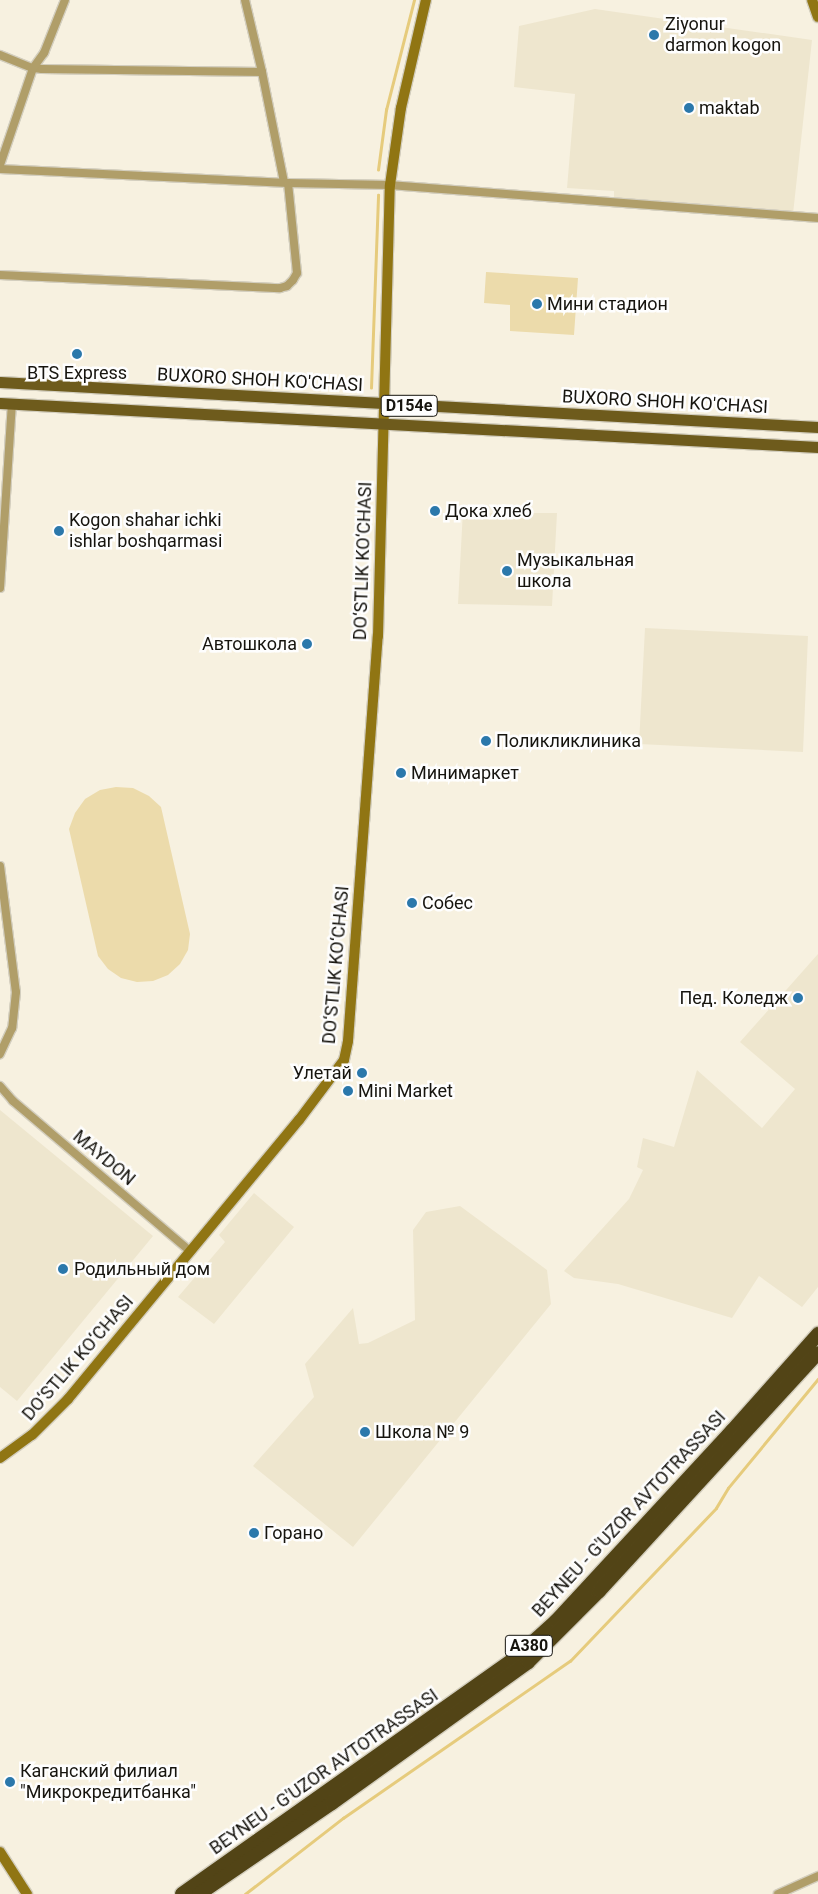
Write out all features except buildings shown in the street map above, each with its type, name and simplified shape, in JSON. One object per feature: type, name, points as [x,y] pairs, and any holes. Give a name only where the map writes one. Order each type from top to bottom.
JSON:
[{"type":"highway","name":"BEYNEU - G'UZOR AVTOTRASSASI","points":[[182,1894],[496,1674],[520,1654],[556,1621],[732,1431],[818,1334]]},
{"type":"highway","name":"BEYNEU - G'UZOR AVTOTRASSASI","points":[[199,1894],[332,1803],[528,1662],[600,1591],[818,1353]]},
{"type":"main road","name":"BUXORO SHOH KO'CHASI","points":[[0,382],[384,405],[818,427]]},
{"type":"main road","points":[[12,404],[13,383]]},
{"type":"main road","name":"BUXORO SHOH KO'CHASI","points":[[0,403],[818,447]]},
{"type":"street","points":[[0,165],[33,68],[44,53],[65,0]]},
{"type":"street","points":[[0,275],[280,288],[287,286],[294,280],[297,273],[286,182],[245,0]]},
{"type":"street","name":"DO‘STLIK KO‘CHASI","points":[[0,1458],[32,1435],[68,1399],[300,1120],[344,1060],[348,1040],[378,636],[390,185],[401,108],[426,0]]},
{"type":"street","points":[[812,0],[818,18]]},
{"type":"street","points":[[0,55],[33,68],[262,72]]},
{"type":"street","points":[[0,169],[390,185],[818,218]]},
{"type":"street","points":[[0,588],[12,404]]},
{"type":"street","points":[[0,866],[4,927],[16,992],[12,1028],[0,1054]]},
{"type":"street","name":"MAYDON","points":[[0,1086],[13,1101],[191,1252]]},
{"type":"street","points":[[0,1852],[27,1894]]},
{"type":"street","points":[[778,1894],[818,1876]]},
{"type":"shaded area","name":"maktab","points":[[595,9],[812,40],[793,214],[614,200],[614,191],[567,188],[575,94],[514,87],[519,26]]},
{"type":"shaded area","name":"Мини стадион","points":[[486,272],[578,278],[574,335],[510,331],[510,305],[484,303]]},
{"type":"shaded area","name":"Музыкальная школа","points":[[463,510],[480,510],[480,513],[557,513],[552,606],[458,604]]},
{"type":"shaded area","points":[[645,628],[808,636],[803,752],[639,744]]},
{"type":"shaded area","points":[[116,787],[133,788],[149,796],[161,807],[190,934],[188,950],[180,964],[168,975],[153,981],[137,982],[121,978],[108,969],[98,956],[69,829],[75,813],[85,799],[100,790]]},
{"type":"shaded area","points":[[818,954],[818,1287],[802,1307],[759,1276],[732,1318],[618,1284],[574,1278],[564,1271],[629,1199],[643,1170],[637,1167],[643,1138],[674,1147],[697,1070],[762,1128],[795,1089],[740,1042]]},
{"type":"shaded area","name":"Родильный дом","points":[[0,1110],[153,1236],[17,1401],[0,1387]]},
{"type":"shaded area","points":[[254,1193],[294,1227],[214,1324],[178,1297],[225,1242],[219,1235]]},
{"type":"shaded area","name":"Школа № 9","points":[[460,1206],[547,1270],[551,1304],[353,1547],[253,1466],[314,1397],[305,1364],[353,1308],[359,1344],[368,1343],[415,1320],[413,1230],[426,1212]]},
{"type":"waterway","points":[[378,170],[386,110],[414,0]]},
{"type":"waterway","points":[[371,388],[378,195]]},
{"type":"waterway","points":[[245,1894],[343,1818],[570,1661],[716,1508],[728,1488],[818,1379]]},
{"type":"place","name":"Ziyonur darmon kogon","points":[[654,35]]},
{"type":"place","name":"maktab","points":[[689,108]]},
{"type":"place","name":"Мини стадион","points":[[537,304]]},
{"type":"place","name":"BTS Express","points":[[77,354]]},
{"type":"place","name":"Дока хлеб","points":[[435,511]]},
{"type":"place","name":"Kogon shahar ichki ishlar boshqarmasi","points":[[59,531]]},
{"type":"place","name":"Музыкальная школа","points":[[507,571]]},
{"type":"place","name":"Автошкола","points":[[307,644]]},
{"type":"place","name":"Поликликлиника","points":[[486,741]]},
{"type":"place","name":"Минимаркет","points":[[401,773]]},
{"type":"place","name":"Собеc","points":[[412,903]]},
{"type":"place","name":"Пед. Коледж","points":[[798,998]]},
{"type":"place","name":"Улетай","points":[[362,1073]]},
{"type":"place","name":"Mini Market","points":[[348,1091]]},
{"type":"place","name":"Родильный дом","points":[[63,1269]]},
{"type":"place","name":"Школа № 9","points":[[365,1432]]},
{"type":"place","name":"Горано","points":[[254,1533]]},
{"type":"place","name":"Каганский филиал \"Микрокредитбанка\"","points":[[10,1782]]}]
